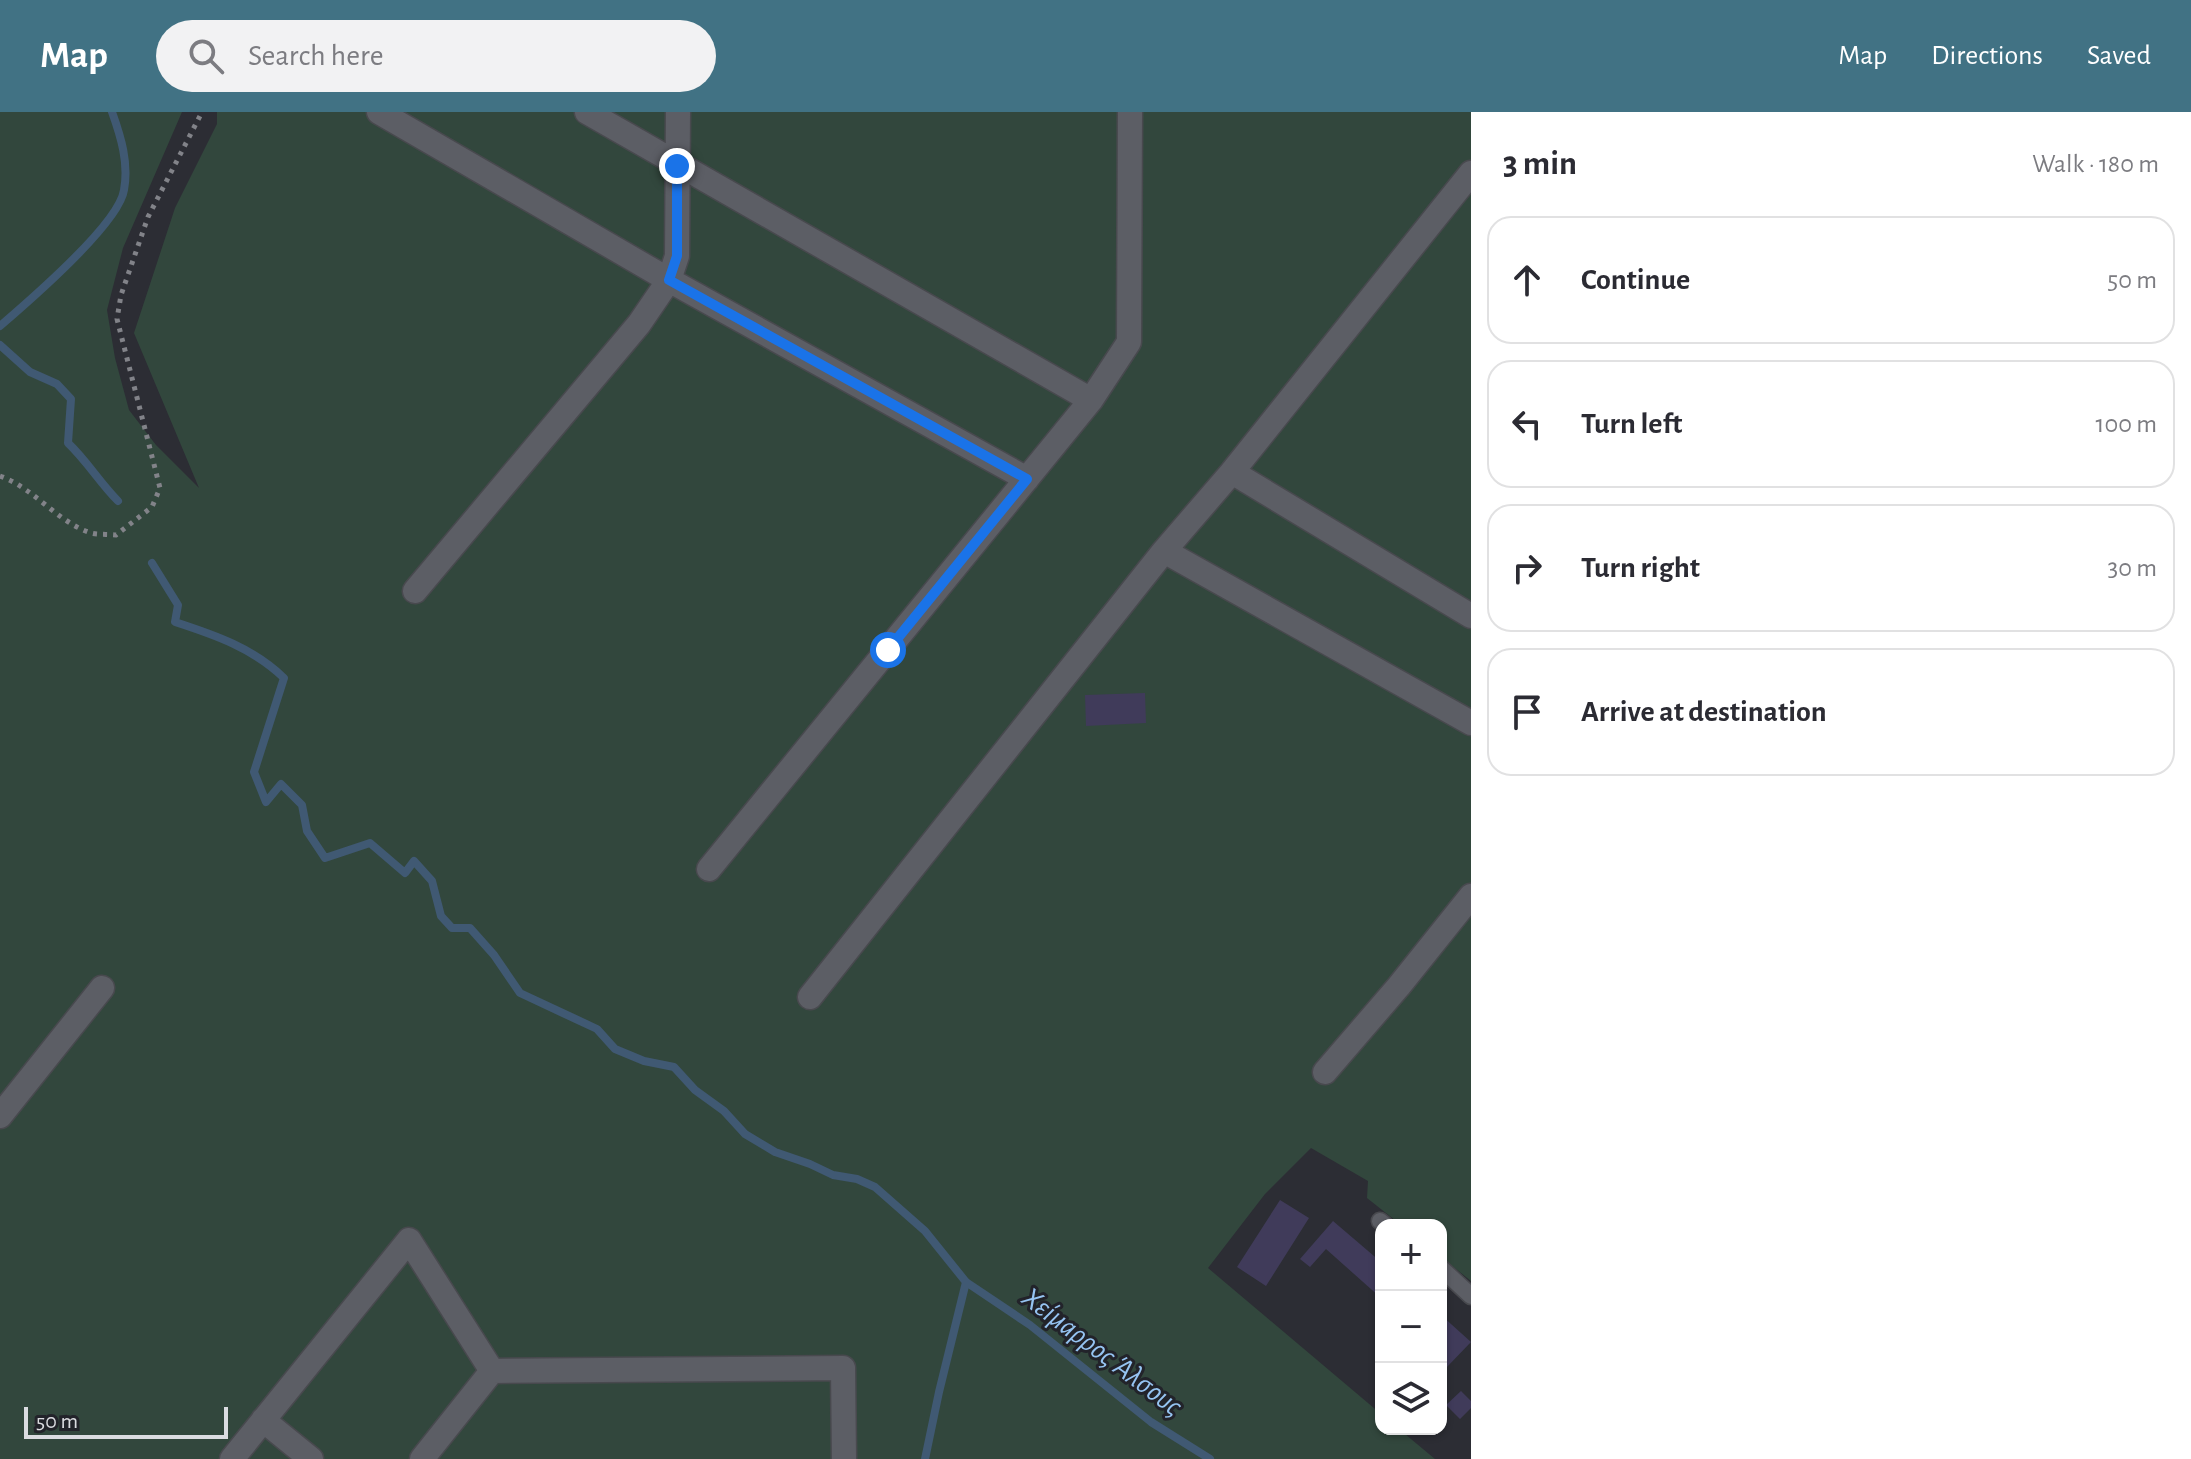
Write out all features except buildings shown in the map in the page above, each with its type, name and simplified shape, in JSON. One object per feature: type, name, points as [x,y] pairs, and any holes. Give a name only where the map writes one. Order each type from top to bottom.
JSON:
[{"type":"street","points":[[379,112],[669,280],[1027,479]]},
{"type":"street","points":[[587,112],[1091,400]]},
{"type":"street","points":[[415,591],[639,324],[669,280],[677,256],[678,112]]},
{"type":"street","points":[[709,869],[1091,400],[1129,342],[1130,112]]},
{"type":"street","points":[[810,997],[1164,551],[1232,472],[1471,173]]},
{"type":"street","points":[[1232,472],[1471,616]]},
{"type":"street","points":[[1164,551],[1471,723]]},
{"type":"street","points":[[1325,1072],[1471,896]]},
{"type":"street","points":[[0,1116],[102,988]]},
{"type":"street","points":[[232,1459],[409,1240],[492,1371]]},
{"type":"street","points":[[492,1371],[843,1368],[844,1459]]},
{"type":"street","points":[[422,1459],[492,1371]]},
{"type":"street","points":[[263,1420],[311,1459]]},
{"type":"lane","points":[[1447,1274],[1471,1296]]},
{"type":"path","points":[[0,476],[14,481],[92,534],[116,535],[152,507],[160,488],[117,319],[121,295],[148,217],[202,112]]},
{"type":"green space","points":[[0,112],[182,112],[123,248],[107,310],[115,358],[129,410],[156,445],[199,488],[134,333],[175,208],[217,124],[217,112],[1471,112],[1471,1281],[1447,1262],[1447,1219],[1393,1219],[1367,1198],[1368,1181],[1311,1148],[1265,1194],[1208,1268],[1375,1409],[1375,1435],[1406,1435],[1435,1459],[0,1459]]},
{"type":"waterway","name":"Χείμαρρος Άλσους","points":[[0,326],[71,262],[118,205],[124,190],[126,170],[112,112]]},
{"type":"waterway","name":"Χείμαρρος Άλσους","points":[[0,345],[30,372],[57,384],[71,399],[68,443],[118,501]]},
{"type":"waterway","name":"Χείμαρρος Άλσους","points":[[152,563],[178,605],[175,622],[219,638],[260,658],[284,678],[254,772],[266,802],[281,784],[302,805],[307,831],[325,858],[370,843],[405,873],[414,861],[432,881],[441,916],[452,928],[470,928],[494,955],[520,993],[597,1029],[615,1049],[644,1061],[674,1067],[745,1134],[775,1152],[833,1175],[857,1179],[875,1187],[925,1231],[966,1282],[1030,1325],[1151,1422],[1210,1459]]},
{"type":"waterway","name":"Χείμαρρος Άλσους","points":[[925,1459],[966,1282]]},
{"type":"route","points":[[677,166],[678,242],[669,280],[1027,479],[888,650]]}]
